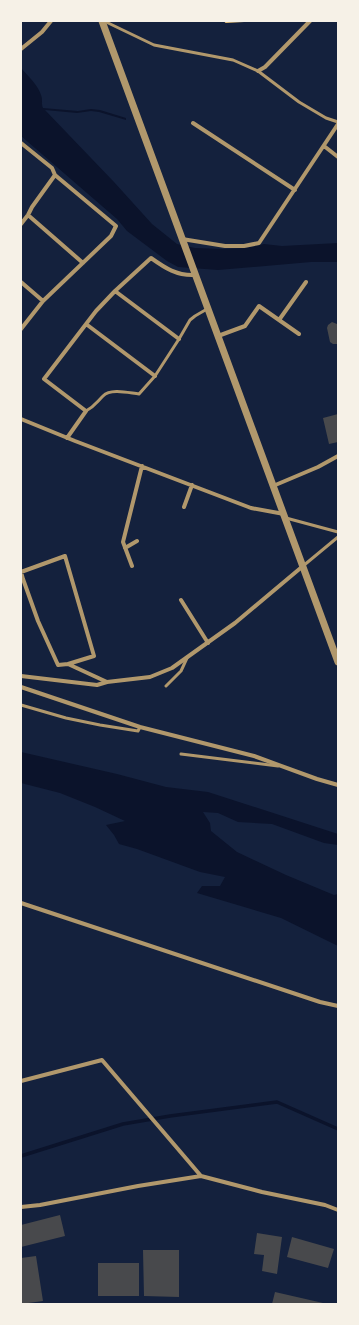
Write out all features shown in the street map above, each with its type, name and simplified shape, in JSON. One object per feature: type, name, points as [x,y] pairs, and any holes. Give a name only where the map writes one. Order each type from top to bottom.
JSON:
[{"type":"street","points":[[21,49],[42,32],[51,21]]},
{"type":"street","points":[[102,21],[338,662]]},
{"type":"street","points":[[258,71],[265,67],[310,21]]},
{"type":"street","points":[[193,122],[295,190]]},
{"type":"street","points":[[183,241],[225,246],[244,246],[260,243],[338,123]]},
{"type":"street","points":[[21,143],[52,168],[55,175],[116,226],[111,236],[43,301],[21,329]]},
{"type":"street","points":[[324,146],[338,156]]},
{"type":"street","points":[[21,224],[28,215],[32,206],[55,175]]},
{"type":"street","points":[[28,215],[83,263]]},
{"type":"street","points":[[66,438],[86,411],[44,379],[96,311],[115,291],[151,258],[164,268],[185,275],[195,274]]},
{"type":"street","points":[[21,282],[43,301]]},
{"type":"street","points":[[279,320],[306,282]]},
{"type":"street","points":[[115,291],[179,339]]},
{"type":"street","points":[[218,336],[245,326],[259,306],[299,334]]},
{"type":"street","points":[[86,324],[155,376]]},
{"type":"street","points":[[21,419],[66,438],[251,508],[284,516]]},
{"type":"street","points":[[273,486],[318,467],[338,456]]},
{"type":"street","points":[[132,566],[123,542],[142,466]]},
{"type":"street","points":[[184,507],[192,486]]},
{"type":"street","points":[[126,548],[137,541]]},
{"type":"street","points":[[68,664],[94,656],[65,556],[21,572],[38,621],[58,666],[68,664],[107,682]]},
{"type":"street","points":[[21,676],[97,685],[107,682],[150,677],[172,668],[208,643],[235,623],[303,566]]},
{"type":"street","points":[[181,600],[208,643]]},
{"type":"street","points":[[21,687],[140,727],[254,756],[338,785]]},
{"type":"street","points":[[21,903],[320,1002],[338,1006]]},
{"type":"street","points":[[21,1081],[102,1060],[201,1176]]},
{"type":"street","points":[[21,1207],[40,1205],[138,1186],[201,1176],[338,1210]]},
{"type":"lane","points":[[102,21],[154,45],[233,60],[258,71],[299,102],[326,118],[338,123]]},
{"type":"lane","points":[[86,411],[95,406],[104,395],[111,392],[140,394],[155,376],[190,320],[208,309]]},
{"type":"lane","points":[[284,516],[338,532]]},
{"type":"lane","points":[[303,566],[338,537]]},
{"type":"lane","points":[[166,686],[182,671],[187,657]]},
{"type":"lane","points":[[21,705],[66,718],[100,725],[138,731],[140,727]]},
{"type":"lane","points":[[181,754],[280,766]]},
{"type":"path","points":[[225,21],[244,21]]},
{"type":"water","points":[[21,68],[40,91],[43,108],[78,111],[91,109],[100,110],[126,118],[126,120],[91,111],[77,113],[45,110],[152,224],[177,244],[195,248],[223,249],[246,248],[264,244],[282,246],[338,243],[338,262],[311,262],[218,270],[178,267],[167,261],[127,231],[117,219],[21,136]]},
{"type":"water","points":[[21,752],[166,787],[208,792],[338,834],[338,845],[324,843],[272,824],[238,822],[218,813],[203,812],[210,823],[211,831],[237,852],[334,895],[338,894],[338,946],[281,918],[197,893],[202,886],[220,886],[225,877],[200,872],[119,844],[106,825],[125,821],[60,793],[21,783]]},
{"type":"building","points":[[332,322],[337,324],[338,344],[333,344],[330,342],[327,328]]},
{"type":"building","points":[[338,414],[338,442],[329,444],[323,418]]},
{"type":"building","points":[[60,1215],[65,1236],[21,1247],[21,1225]]},
{"type":"building","points":[[257,1233],[282,1237],[277,1274],[262,1271],[264,1255],[254,1254]]},
{"type":"building","points":[[292,1237],[334,1249],[328,1268],[287,1257]]},
{"type":"building","points":[[143,1250],[179,1250],[179,1297],[144,1296]]},
{"type":"building","points":[[36,1256],[43,1301],[21,1304],[21,1258]]},
{"type":"building","points":[[98,1263],[139,1263],[139,1296],[98,1296]]},
{"type":"building","points":[[275,1292],[323,1303],[323,1304],[272,1304]]},
{"type":"waterway","points":[[21,1156],[123,1124],[170,1116],[277,1102],[338,1129]]}]
